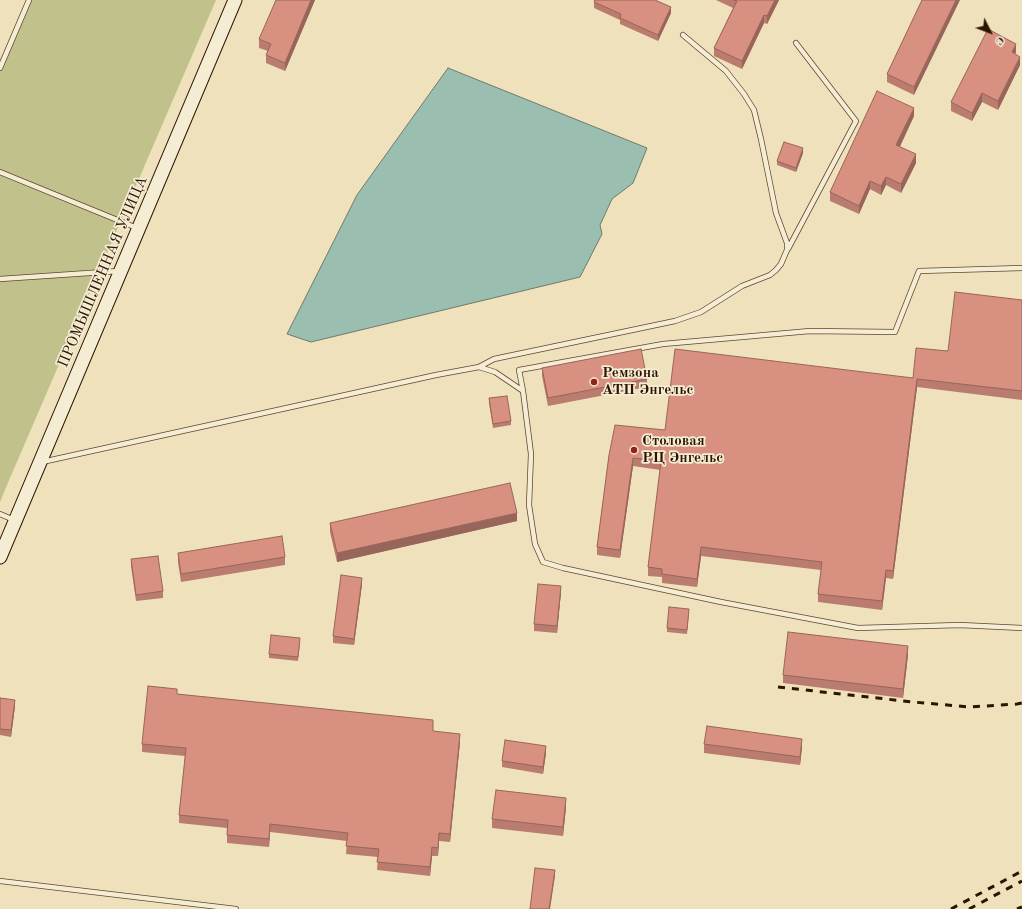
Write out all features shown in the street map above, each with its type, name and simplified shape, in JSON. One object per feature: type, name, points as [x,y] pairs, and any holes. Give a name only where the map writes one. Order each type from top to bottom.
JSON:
[{"type":"street","name":"ПРОМЫШЛЕННАЯ УЛИЦА","points":[[0,557],[235,0]]},
{"type":"lane","points":[[0,68],[29,0]]},
{"type":"lane","points":[[683,35],[726,71],[744,94],[754,110],[776,213],[787,243],[788,250]]},
{"type":"lane","points":[[40,462],[436,374],[479,367],[494,359],[675,321],[701,312],[742,286],[770,275],[781,264],[856,121],[796,43]]},
{"type":"lane","points":[[0,172],[139,229]]},
{"type":"lane","points":[[1022,268],[919,271],[895,332],[810,331],[663,344],[519,370],[531,454],[530,505],[535,544],[543,562],[563,568],[721,602],[858,628],[960,625],[1022,628]]},
{"type":"lane","points":[[0,279],[121,271]]},
{"type":"lane","points":[[479,367],[495,372],[523,391]]},
{"type":"lane","points":[[0,514],[15,521]]},
{"type":"lane","points":[[0,881],[236,909]]},
{"type":"green space","points":[[29,0],[216,0],[0,502],[0,65]]},
{"type":"shaded area","points":[[448,68],[647,148],[633,183],[612,199],[600,225],[602,234],[580,277],[311,342],[287,334],[357,195]]},
{"type":"building","points":[[276,0],[311,0],[285,63],[266,55],[271,44],[259,39]]},
{"type":"building","points":[[595,0],[655,0],[671,7],[658,35],[620,18],[621,14],[594,2]]},
{"type":"building","points":[[734,0],[775,0],[767,16],[764,15],[742,61],[714,48],[737,1]]},
{"type":"building","points":[[922,0],[956,0],[914,87],[887,74]]},
{"type":"building","points":[[988,29],[1016,44],[1012,52],[1020,57],[998,101],[982,93],[972,113],[951,102]]},
{"type":"building","points":[[877,91],[914,108],[896,145],[916,154],[901,184],[886,177],[881,186],[870,181],[859,206],[830,192]]},
{"type":"building","points":[[784,142],[803,148],[796,168],[777,161]]},
{"type":"building","points":[[955,292],[1022,300],[1022,391],[917,379],[893,571],[886,570],[882,601],[818,594],[822,562],[701,547],[697,579],[662,574],[662,569],[648,567],[661,461],[633,458],[620,550],[597,547],[609,455],[615,425],[665,430],[675,349],[913,378],[916,348],[948,351]]},
{"type":"building","name":"Ремзона АТП Энгельс","points":[[641,349],[647,379],[548,398],[542,368]]},
{"type":"building","points":[[507,396],[511,421],[493,424],[489,398]]},
{"type":"building","points":[[510,483],[517,513],[337,553],[330,523]]},
{"type":"building","points":[[282,536],[285,557],[181,574],[178,553]]},
{"type":"building","points":[[158,556],[163,591],[136,595],[131,559]]},
{"type":"building","points":[[341,575],[362,578],[354,639],[333,636]]},
{"type":"building","points":[[538,584],[561,586],[557,626],[534,624]]},
{"type":"building","points":[[669,607],[689,609],[687,630],[667,628]]},
{"type":"building","points":[[788,632],[908,646],[903,689],[783,675]]},
{"type":"building","points":[[271,635],[300,638],[298,657],[269,654]]},
{"type":"building","points":[[148,686],[177,689],[177,694],[433,720],[433,731],[460,734],[450,834],[439,833],[438,848],[432,847],[430,867],[377,862],[379,849],[346,846],[348,833],[270,824],[269,839],[227,835],[228,820],[179,815],[186,748],[142,744]]},
{"type":"building","points":[[0,698],[15,700],[11,730],[0,729]]},
{"type":"building","points":[[707,726],[802,739],[800,757],[704,744]]},
{"type":"building","points":[[505,740],[546,746],[543,767],[502,761]]},
{"type":"building","points":[[496,790],[566,798],[563,827],[492,819]]},
{"type":"building","points":[[535,868],[555,870],[549,909],[530,909]]},
{"type":"railway","points":[[778,687],[969,707],[1022,703]]},
{"type":"railway","points":[[951,909],[1022,871]]},
{"type":"railway","points":[[969,909],[1022,881]]},
{"type":"railway","points":[[1017,909],[1022,907]]},
{"type":"place","name":"Ремзона АТП Энгельс","points":[[594,382]]},
{"type":"place","name":"Столовая РЦ Энгельс","points":[[634,450]]}]
